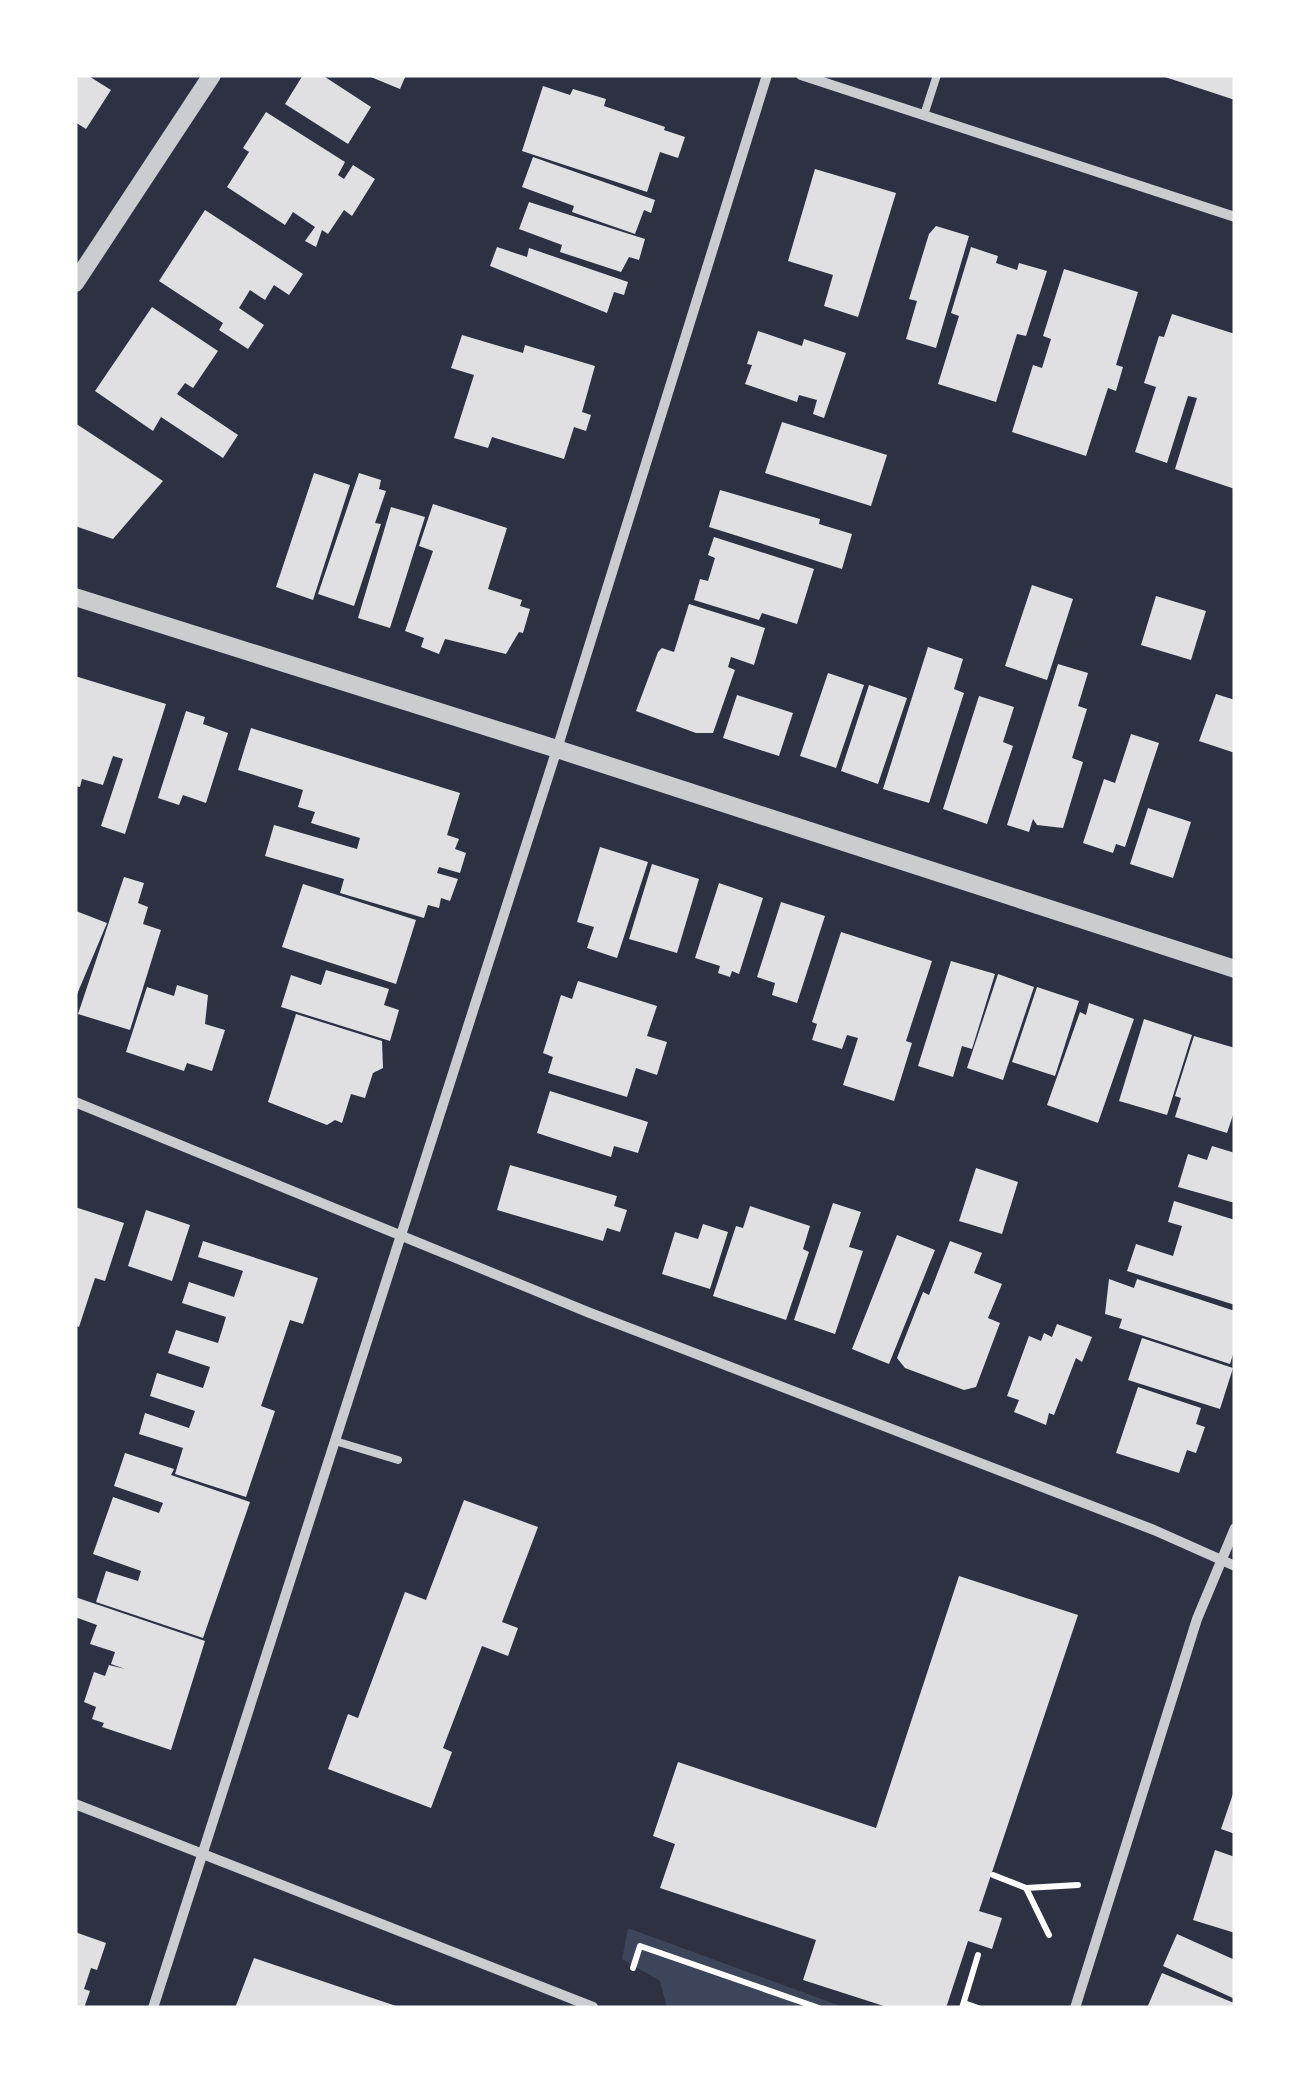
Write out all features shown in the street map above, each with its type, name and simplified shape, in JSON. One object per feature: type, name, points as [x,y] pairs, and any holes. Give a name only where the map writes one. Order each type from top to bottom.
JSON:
[{"type":"street","points":[[75,283],[212,75]]},
{"type":"street","points":[[152,2008],[557,748],[767,75]]},
{"type":"street","points":[[801,75],[1235,217]]},
{"type":"street","points":[[75,597],[557,748],[1235,969]]},
{"type":"street","points":[[75,1102],[590,1313],[1154,1530],[1235,1566]]},
{"type":"street","points":[[1075,2008],[1197,1619],[1235,1528]]},
{"type":"street","points":[[75,1804],[593,2007]]},
{"type":"lane","points":[[924,115],[937,75]]},
{"type":"lane","points":[[335,1440],[398,1460]]},
{"type":"path","points":[[993,1875],[1026,1888],[1078,1886]]},
{"type":"path","points":[[1026,1888],[1050,1935]]},
{"type":"path","points":[[633,1968],[640,1946],[819,2008]]},
{"type":"path","points":[[978,1955],[963,2006],[978,2008]]},
{"type":"shaded area","points":[[628,1928],[846,2008],[667,2008],[660,1981],[622,1959]]},
{"type":"building","points":[[75,75],[87,75],[111,90],[86,129],[75,122]]},
{"type":"building","points":[[303,75],[322,75],[371,107],[348,144],[285,104]]},
{"type":"building","points":[[366,75],[406,75],[400,89]]},
{"type":"building","points":[[1235,75],[1235,100],[1162,76]]},
{"type":"building","points":[[543,86],[570,95],[573,89],[606,99],[604,106],[685,137],[678,158],[660,152],[647,192],[522,151]]},
{"type":"building","points":[[266,112],[345,162],[338,175],[344,179],[353,165],[375,179],[352,216],[344,210],[328,234],[322,230],[316,247],[305,241],[315,227],[293,212],[285,225],[227,187],[249,152],[243,148]]},
{"type":"building","points":[[533,157],[655,200],[651,213],[644,210],[635,234],[572,212],[574,206],[522,187]]},
{"type":"building","points":[[815,169],[896,193],[858,317],[824,306],[833,275],[788,261]]},
{"type":"building","points":[[529,202],[645,239],[639,260],[629,257],[621,272],[560,252],[562,245],[519,229]]},
{"type":"building","points":[[205,210],[303,274],[289,295],[274,285],[265,300],[250,290],[239,308],[264,325],[248,349],[219,330],[223,323],[159,281]]},
{"type":"building","points":[[936,226],[969,236],[936,348],[906,339],[917,301],[909,299],[929,234]]},
{"type":"building","points":[[497,247],[527,257],[529,248],[628,282],[624,295],[614,292],[607,313],[490,266]]},
{"type":"building","points":[[971,247],[998,256],[996,263],[1017,270],[1019,263],[1047,271],[1026,336],[1017,334],[996,402],[938,384],[959,316],[951,313]]},
{"type":"building","points":[[1064,269],[1138,292],[1116,365],[1123,367],[1116,391],[1108,388],[1086,456],[1012,432],[1033,365],[1042,368],[1051,339],[1043,336]]},
{"type":"building","points":[[152,307],[218,351],[193,388],[185,383],[177,394],[238,435],[223,458],[161,417],[153,431],[95,391]]},
{"type":"building","points":[[1172,314],[1235,334],[1235,489],[1175,469],[1197,398],[1188,396],[1167,463],[1135,452],[1156,387],[1144,383],[1159,336],[1164,337]]},
{"type":"building","points":[[758,331],[802,346],[804,339],[846,353],[824,418],[813,414],[817,400],[799,395],[797,402],[745,384]]},
{"type":"building","points":[[462,335],[523,353],[525,345],[595,366],[582,412],[591,415],[586,431],[574,427],[564,459],[492,437],[488,448],[454,438],[474,375],[451,368]]},
{"type":"building","points":[[782,422],[887,455],[871,506],[765,473]]},
{"type":"building","points":[[75,423],[163,481],[113,539],[75,526]]},
{"type":"building","points":[[314,473],[350,485],[313,600],[276,587]]},
{"type":"building","points":[[359,473],[381,480],[379,489],[386,491],[375,523],[381,524],[354,606],[318,594]]},
{"type":"building","points":[[720,490],[820,519],[819,524],[852,534],[842,569],[709,527]]},
{"type":"building","points":[[433,504],[507,528],[488,589],[522,600],[520,606],[530,609],[523,633],[519,632],[506,654],[445,639],[439,654],[421,647],[424,638],[405,631],[433,551],[419,546]]},
{"type":"building","points":[[391,507],[425,517],[390,628],[358,618]]},
{"type":"building","points":[[714,537],[814,569],[797,624],[762,613],[759,620],[694,600],[700,579],[708,581],[715,558],[708,555]]},
{"type":"building","points":[[1032,585],[1073,599],[1047,680],[1005,666]]},
{"type":"building","points":[[1156,596],[1206,611],[1191,660],[1141,645]]},
{"type":"building","points":[[689,604],[765,628],[754,665],[731,657],[728,667],[735,670],[713,733],[696,733],[636,711],[658,652],[662,648],[674,652]]},
{"type":"building","points":[[928,647],[963,659],[954,689],[964,693],[929,803],[883,789]]},
{"type":"building","points":[[1058,664],[1088,673],[1078,706],[1087,709],[1072,758],[1083,762],[1063,828],[1037,825],[1033,819],[1029,832],[1007,825]]},
{"type":"building","points":[[828,673],[864,685],[836,768],[800,756]]},
{"type":"building","points":[[75,676],[166,704],[125,834],[101,826],[123,759],[113,756],[103,785],[82,779],[80,787],[75,786]]},
{"type":"building","points":[[869,685],[907,698],[878,784],[841,771]]},
{"type":"building","points":[[1216,694],[1235,700],[1235,753],[1199,741]]},
{"type":"building","points":[[737,695],[793,713],[779,756],[723,738]]},
{"type":"building","points":[[979,696],[1014,707],[1003,742],[1013,746],[987,824],[943,809]]},
{"type":"building","points":[[186,711],[205,717],[203,724],[228,733],[206,803],[183,795],[179,805],[158,798]]},
{"type":"building","points":[[251,728],[460,793],[447,835],[459,839],[455,849],[466,853],[460,873],[439,867],[437,873],[458,879],[450,901],[441,898],[439,908],[428,905],[424,918],[340,893],[344,879],[265,856],[274,825],[357,849],[360,838],[311,823],[315,812],[298,807],[303,790],[238,770]]},
{"type":"building","points":[[1131,734],[1159,743],[1125,847],[1116,844],[1113,853],[1083,843],[1104,779],[1115,783]]},
{"type":"building","points":[[1148,808],[1191,822],[1173,878],[1130,864]]},
{"type":"building","points":[[600,847],[648,862],[617,958],[587,948],[594,927],[577,922]]},
{"type":"building","points":[[652,864],[699,879],[677,953],[629,939]]},
{"type":"building","points":[[124,877],[144,883],[138,903],[148,907],[143,924],[161,930],[130,1030],[78,1014]]},
{"type":"building","points":[[719,883],[763,898],[739,974],[732,971],[730,977],[718,973],[720,966],[695,958]]},
{"type":"building","points":[[303,884],[416,920],[396,984],[282,947]]},
{"type":"building","points":[[781,902],[825,916],[797,1003],[772,995],[775,983],[757,977]]},
{"type":"building","points":[[75,913],[107,923],[75,999]]},
{"type":"building","points":[[841,932],[932,961],[906,1041],[912,1043],[894,1101],[843,1085],[858,1038],[847,1035],[842,1049],[812,1040],[817,1024],[812,1022]]},
{"type":"building","points":[[951,961],[995,974],[972,1049],[962,1046],[953,1077],[918,1066]]},
{"type":"building","points":[[326,970],[389,989],[384,1005],[399,1010],[390,1041],[281,1007],[291,975],[321,985]]},
{"type":"building","points":[[998,974],[1034,987],[1003,1080],[967,1068]]},
{"type":"building","points":[[578,981],[657,1006],[647,1036],[667,1042],[657,1075],[636,1068],[627,1097],[548,1073],[553,1057],[543,1053],[561,995],[572,999]]},
{"type":"building","points":[[177,985],[208,995],[205,1024],[225,1030],[212,1071],[187,1063],[184,1071],[126,1052],[147,987],[174,996]]},
{"type":"building","points":[[1037,987],[1079,1001],[1055,1076],[1012,1062]]},
{"type":"building","points":[[1089,1003],[1134,1019],[1098,1123],[1047,1105],[1080,1012],[1086,1015]]},
{"type":"building","points":[[296,1014],[382,1041],[383,1068],[373,1073],[365,1098],[351,1094],[342,1123],[335,1120],[327,1125],[268,1102]]},
{"type":"building","points":[[1144,1019],[1192,1035],[1167,1115],[1119,1101]]},
{"type":"building","points":[[1194,1036],[1235,1048],[1235,1116],[1227,1133],[1175,1117],[1181,1098],[1175,1096]]},
{"type":"building","points":[[550,1091],[648,1122],[638,1153],[614,1146],[611,1157],[537,1133]]},
{"type":"building","points":[[1212,1146],[1235,1153],[1235,1203],[1178,1187],[1188,1154],[1207,1160]]},
{"type":"building","points":[[510,1165],[617,1196],[614,1206],[627,1210],[620,1232],[607,1228],[603,1241],[497,1210]]},
{"type":"building","points":[[976,1168],[1018,1182],[1002,1234],[959,1221]]},
{"type":"building","points":[[1174,1201],[1235,1220],[1235,1305],[1127,1271],[1136,1244],[1173,1256],[1182,1226],[1168,1222]]},
{"type":"building","points":[[833,1203],[861,1212],[849,1247],[863,1251],[835,1334],[794,1320]]},
{"type":"building","points":[[750,1206],[810,1226],[803,1249],[809,1252],[786,1320],[713,1296],[736,1226],[743,1228]]},
{"type":"building","points":[[75,1207],[124,1223],[105,1281],[95,1278],[79,1327],[75,1325]]},
{"type":"building","points":[[146,1210],[190,1225],[172,1281],[128,1266]]},
{"type":"building","points":[[703,1224],[728,1232],[710,1289],[662,1274],[675,1232],[698,1239]]},
{"type":"building","points":[[897,1235],[935,1250],[889,1364],[852,1349]]},
{"type":"building","points":[[203,1241],[318,1278],[303,1324],[290,1320],[261,1406],[275,1411],[246,1497],[175,1474],[183,1448],[139,1434],[145,1413],[189,1428],[195,1411],[150,1396],[157,1373],[203,1388],[210,1367],[168,1353],[176,1330],[218,1343],[226,1317],[182,1303],[189,1282],[234,1297],[243,1271],[198,1257]]},
{"type":"building","points":[[950,1241],[982,1253],[974,1273],[1002,1284],[988,1318],[1000,1323],[976,1387],[964,1390],[905,1368],[897,1358],[923,1292],[929,1295]]},
{"type":"building","points":[[1109,1279],[1134,1288],[1137,1279],[1235,1311],[1235,1348],[1230,1364],[1119,1328],[1122,1319],[1105,1314]]},
{"type":"building","points":[[1057,1324],[1092,1337],[1082,1362],[1076,1358],[1054,1415],[1049,1413],[1046,1425],[1014,1412],[1019,1400],[1007,1396],[1029,1336],[1041,1341],[1044,1333],[1052,1337]]},
{"type":"building","points":[[1142,1338],[1233,1368],[1220,1409],[1128,1380]]},
{"type":"building","points":[[1138,1387],[1201,1408],[1196,1424],[1205,1427],[1196,1453],[1187,1450],[1179,1473],[1116,1453]]},
{"type":"building","points":[[125,1453],[174,1469],[171,1475],[250,1502],[203,1638],[96,1602],[106,1571],[138,1581],[141,1571],[93,1554],[113,1497],[159,1513],[163,1503],[114,1486]]},
{"type":"building","points":[[464,1500],[538,1527],[502,1622],[518,1628],[508,1656],[482,1646],[443,1748],[452,1752],[431,1808],[328,1769],[348,1714],[358,1718],[405,1592],[426,1600]]},
{"type":"building","points":[[959,1576],[1078,1615],[979,1911],[1002,1918],[992,1949],[968,1941],[946,2008],[890,2008],[803,1980],[816,1940],[660,1888],[675,1844],[653,1836],[678,1762],[876,1828]]},
{"type":"building","points":[[75,1597],[205,1641],[171,1750],[102,1727],[104,1723],[92,1719],[96,1707],[84,1702],[94,1672],[105,1676],[109,1665],[125,1669],[111,1664],[115,1652],[90,1644],[97,1625],[75,1617]]},
{"type":"building","points":[[1235,1788],[1235,1834],[1221,1829]]},
{"type":"building","points":[[1215,1850],[1235,1857],[1235,1933],[1193,1920]]},
{"type":"building","points":[[75,1932],[106,1943],[97,1970],[91,1968],[84,1989],[90,1991],[84,2008],[75,2008]]},
{"type":"building","points":[[1177,1934],[1235,1960],[1235,1999],[1163,1966]]},
{"type":"building","points":[[254,1958],[399,2007],[235,2008]]},
{"type":"building","points":[[1162,1973],[1234,2003],[1232,2008],[1147,2008]]}]
